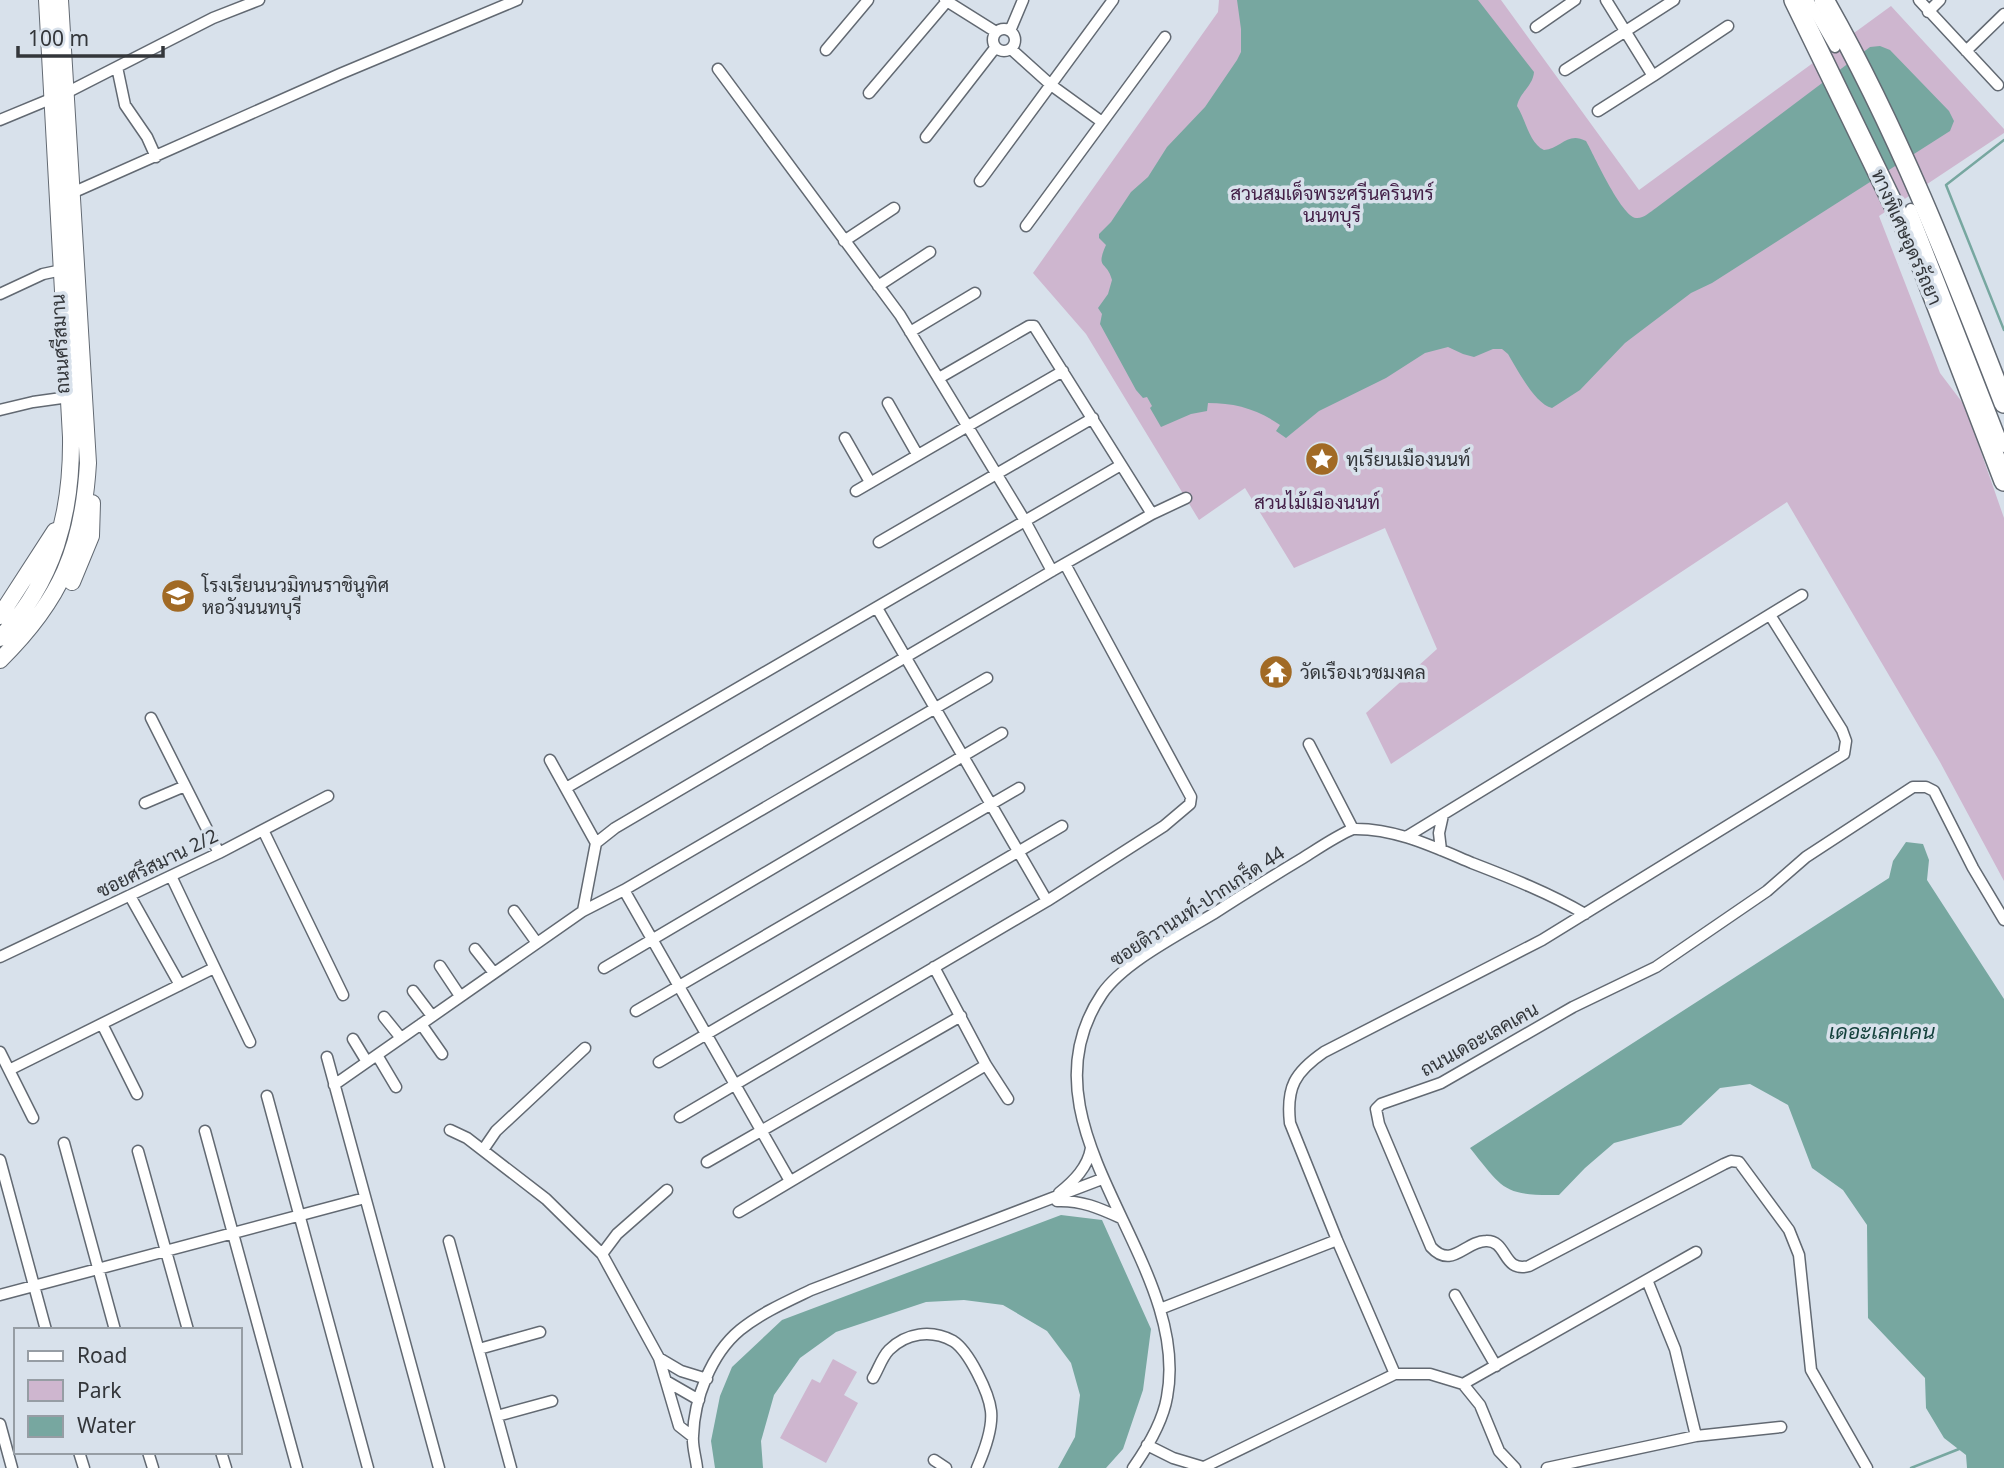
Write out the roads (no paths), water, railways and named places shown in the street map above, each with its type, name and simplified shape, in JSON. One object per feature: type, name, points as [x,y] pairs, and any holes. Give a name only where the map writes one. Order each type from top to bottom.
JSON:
[{"type":"highway","name":"ทางพิเศษอุดรรัถยา","points":[[1794,0],[1915,249],[2004,481]]},
{"type":"highway","name":"ทางพิเศษอุดรรัถยา","points":[[1827,4],[1938,234],[2004,403]]},
{"type":"main road","name":"ถนนศรีสมาน","points":[[0,660],[43,611],[65,592],[76,575],[91,536],[93,508],[72,193],[47,0]]},
{"type":"main road","name":"ถนนศรีสมาน","points":[[0,638],[23,612],[43,579],[58,545],[66,511],[71,459],[62,270],[60,0]]},
{"type":"main road","points":[[0,616],[66,511]]},
{"type":"street","points":[[0,120],[117,68],[213,18],[259,0]]},
{"type":"street","points":[[72,193],[340,74],[517,0]]},
{"type":"street","points":[[826,50],[868,0]]},
{"type":"street","points":[[1010,31],[1023,0]]},
{"type":"street","points":[[980,181],[1114,0]]},
{"type":"street","points":[[1536,27],[1575,0]]},
{"type":"street","points":[[1606,0],[1653,76]]},
{"type":"street","points":[[1566,70],[1674,0]]},
{"type":"street","points":[[1808,0],[1835,47]]},
{"type":"street","points":[[1919,0],[1998,85]]},
{"type":"street","points":[[1928,12],[1940,0]]},
{"type":"street","points":[[869,93],[947,1],[996,32]]},
{"type":"street","points":[[1966,51],[2004,13]]},
{"type":"street","points":[[1598,111],[1728,26]]},
{"type":"street","points":[[1000,29],[1010,31],[1015,40],[1011,49],[1003,51],[995,48],[992,40],[1000,29]]},
{"type":"street","points":[[1026,226],[1165,37]]},
{"type":"street","points":[[926,137],[995,48]]},
{"type":"street","points":[[1011,49],[1051,85],[1102,122]]},
{"type":"street","points":[[117,68],[125,106],[156,157]]},
{"type":"street","points":[[718,69],[910,332],[1052,570]]},
{"type":"street","points":[[844,241],[894,208]]},
{"type":"street","points":[[1910,209],[2004,447]]},
{"type":"street","points":[[878,286],[930,252]]},
{"type":"street","points":[[0,294],[43,274],[62,270]]},
{"type":"street","points":[[910,332],[975,293]]},
{"type":"street","points":[[939,378],[1032,326],[1037,328],[1152,514]]},
{"type":"street","points":[[856,491],[1063,371]]},
{"type":"street","points":[[0,410],[69,397]]},
{"type":"street","points":[[887,403],[917,454]]},
{"type":"street","points":[[879,542],[1093,418]]},
{"type":"street","points":[[845,438],[870,482]]},
{"type":"street","points":[[566,788],[1121,465]]},
{"type":"street","points":[[596,843],[615,828],[1052,570],[1186,498]]},
{"type":"street","points":[[680,1117],[1047,901],[1187,808],[1191,801],[1065,564]]},
{"type":"street","points":[[1406,837],[1802,595]]},
{"type":"street","points":[[877,608],[1047,901]]},
{"type":"street","points":[[1395,1374],[1290,1123],[1288,1102],[1298,1074],[1324,1052],[1542,940],[1844,754],[1846,741],[1842,730],[1770,615]]},
{"type":"street","points":[[334,1085],[583,911],[624,890],[987,678]]},
{"type":"street","points":[[151,718],[219,853]]},
{"type":"street","points":[[604,968],[1002,733]]},
{"type":"street","points":[[1308,744],[1353,829],[1373,829],[1406,837],[1542,891],[1585,914]]},
{"type":"street","points":[[550,760],[596,843],[583,911]]},
{"type":"street","points":[[145,803],[185,786]]},
{"type":"street","name":"ถนนเดอะเลคเคน","points":[[1867,1468],[1811,1370],[1799,1255],[1789,1230],[1739,1161],[1724,1164],[1522,1268],[1512,1265],[1497,1244],[1492,1242],[1477,1243],[1452,1256],[1440,1255],[1432,1247],[1379,1124],[1376,1109],[1381,1104],[1441,1083],[1573,1007],[1656,967],[1767,891],[1806,857],[1913,787],[1926,787],[1934,791],[1973,868],[2004,919]]},
{"type":"street","points":[[636,1011],[1018,788]]},
{"type":"street","name":"ซอยศรีสมาน 2/2","points":[[0,957],[219,853],[328,796]]},
{"type":"street","points":[[1441,850],[1439,833],[1443,815]]},
{"type":"street","points":[[659,1062],[1062,826]]},
{"type":"street","name":"ซอยติวานนท์-ปากเกร็ด 44","points":[[1135,1467],[1167,1398],[1169,1358],[1160,1309],[1143,1260],[1102,1179],[1091,1147],[1077,1087],[1082,1040],[1102,994],[1120,975],[1250,890],[1353,829]]},
{"type":"street","points":[[263,830],[343,995]]},
{"type":"street","points":[[170,876],[250,1042]]},
{"type":"street","points":[[624,890],[789,1181]]},
{"type":"street","points":[[130,895],[180,985]]},
{"type":"street","points":[[514,911],[537,943]]},
{"type":"street","points":[[475,949],[494,973]]},
{"type":"street","points":[[440,966],[460,996]]},
{"type":"street","points":[[934,967],[986,1065],[1008,1099]]},
{"type":"street","points":[[9,1070],[214,968]]},
{"type":"street","points":[[413,991],[432,1016]]},
{"type":"street","points":[[707,1162],[961,1016]]},
{"type":"street","points":[[384,1017],[401,1038]]},
{"type":"street","points":[[102,1024],[137,1094]]},
{"type":"street","points":[[421,1024],[442,1054]]},
{"type":"street","points":[[353,1040],[367,1062]]},
{"type":"street","points":[[483,1150],[496,1130],[585,1048]]},
{"type":"street","points":[[0,1052],[33,1118]]},
{"type":"street","points":[[377,1055],[396,1087]]},
{"type":"street","points":[[327,1057],[439,1468]]},
{"type":"street","points":[[739,1212],[986,1065]]},
{"type":"street","points":[[267,1096],[368,1468]]},
{"type":"street","points":[[450,1130],[467,1138],[546,1199],[602,1254],[659,1358],[679,1426],[693,1437]]},
{"type":"street","points":[[205,1131],[297,1468]]},
{"type":"street","points":[[64,1143],[114,1328]]},
{"type":"street","points":[[1049,1201],[1076,1180],[1090,1155],[1091,1147]]},
{"type":"street","points":[[138,1150],[187,1328]]},
{"type":"street","points":[[0,1160],[45,1328]]},
{"type":"street","points":[[697,1468],[693,1437],[699,1400],[713,1363],[738,1331],[773,1307],[889,1259],[1102,1179]]},
{"type":"street","points":[[602,1254],[617,1234],[667,1190]]},
{"type":"street","points":[[0,1295],[365,1198]]},
{"type":"street","points":[[1049,1201],[1070,1200],[1093,1205],[1121,1218]]},
{"type":"street","points":[[1160,1309],[1337,1240]]},
{"type":"street","points":[[449,1241],[511,1468]]},
{"type":"street","points":[[1463,1384],[1696,1252]]},
{"type":"street","points":[[1647,1280],[1675,1349],[1696,1436]]},
{"type":"street","points":[[1455,1295],[1496,1366]]},
{"type":"street","points":[[479,1349],[540,1332]]},
{"type":"street","points":[[873,1378],[887,1351],[911,1335],[927,1334],[954,1342],[969,1360],[986,1389],[992,1413],[984,1453],[977,1468]]},
{"type":"street","points":[[659,1358],[681,1371],[706,1379]]},
{"type":"street","points":[[1147,1445],[1202,1468],[1395,1374],[1430,1374],[1463,1384],[1480,1405],[1499,1451],[1515,1468]]},
{"type":"street","points":[[666,1381],[699,1400]]},
{"type":"street","points":[[497,1416],[552,1401]]},
{"type":"street","points":[[0,1424],[12,1468]]},
{"type":"street","points":[[1547,1468],[1696,1436],[1781,1427]]},
{"type":"street","points":[[934,1460],[946,1468]]},
{"type":"water","name":"สวนสมเด็จพระศรีนครินทร์ นนทบุรี","points":[[1237,0],[1478,0],[1534,72],[1517,106],[1535,142],[1544,150],[1569,139],[1579,138],[1586,141],[1623,207],[1636,218],[1656,208],[1870,47],[1880,46],[1890,50],[1949,111],[1954,121],[1950,131],[1712,283],[1691,293],[1625,343],[1580,390],[1552,408],[1533,393],[1502,349],[1493,349],[1474,357],[1448,347],[1425,353],[1386,378],[1319,411],[1286,438],[1276,431],[1280,425],[1263,415],[1246,408],[1218,403],[1208,403],[1207,411],[1191,414],[1161,427],[1147,397],[1143,398],[1136,390],[1100,324],[1102,314],[1098,308],[1108,294],[1112,280],[1102,262],[1106,245],[1099,238],[1099,234],[1111,222],[1131,192],[1148,177],[1167,147],[1205,107],[1237,60],[1241,52],[1241,29]]},
{"type":"water","name":"เดอะเลคเคน","points":[[1906,842],[1923,844],[1929,860],[1927,880],[2004,999],[2004,1468],[1967,1468],[1966,1455],[1944,1438],[1926,1408],[1925,1378],[1868,1318],[1867,1225],[1843,1190],[1812,1168],[1788,1105],[1750,1084],[1720,1088],[1681,1125],[1614,1143],[1559,1195],[1526,1194],[1506,1187],[1490,1173],[1470,1148],[1889,878],[1893,861]]},
{"type":"water","points":[[1061,1215],[1102,1220],[1151,1329],[1143,1390],[1123,1449],[1106,1468],[1058,1468],[1075,1437],[1080,1395],[1071,1363],[1047,1331],[1003,1305],[964,1300],[926,1302],[836,1332],[800,1358],[774,1395],[761,1441],[763,1468],[715,1468],[711,1441],[720,1396],[732,1367],[782,1320]]},
{"type":"waterway","points":[[2004,140],[1946,185],[2004,330]]},
{"type":"waterway","points":[[1911,1468],[1959,1449]]},
{"type":"place","name":"ทุเรียนเมืองนนท์","points":[[1322,459]]},
{"type":"place","name":"โรงเรียนนวมิทนราชินูทิศ หอวังนนทบุรี","points":[[178,596]]},
{"type":"place","name":"วัดเรืองเวชมงคล","points":[[1276,672]]},
{"type":"park label","name":"สวนไม้เมืองนนท์","points":[[1317,502]]}]
